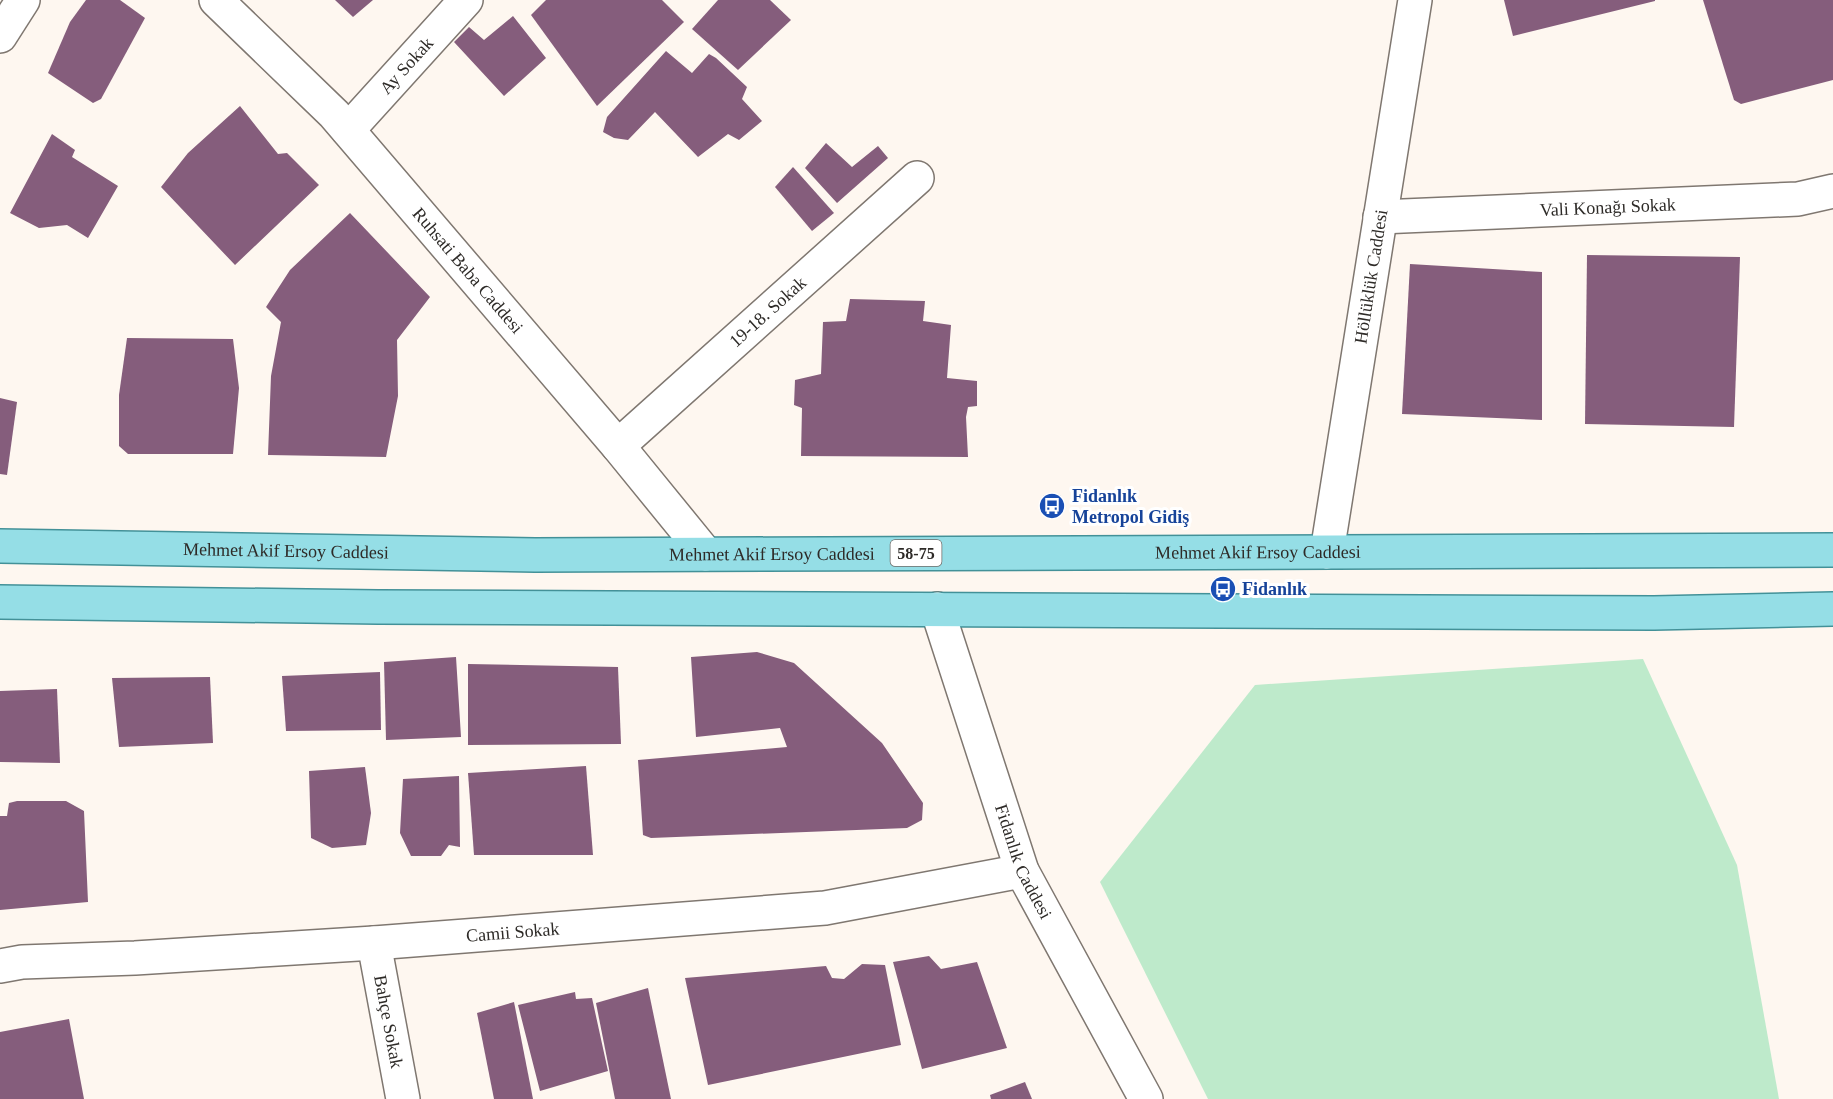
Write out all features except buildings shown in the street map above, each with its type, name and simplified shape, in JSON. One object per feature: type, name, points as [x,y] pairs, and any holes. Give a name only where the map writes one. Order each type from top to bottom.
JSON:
[{"type":"main road","name":"Mehmet Akif Ersoy Caddesi","points":[[0,546],[535,555],[1833,550]]},
{"type":"main road","points":[[0,602],[378,607],[1642,613],[1833,609]]},
{"type":"street","points":[[0,36],[23,0]]},
{"type":"street","name":"Ruhsati Baba Caddesi","points":[[216,0],[348,130],[618,446],[706,554]]},
{"type":"street","name":"Ay Sokak","points":[[348,130],[466,0]]},
{"type":"street","name":"Höllüklük Caddesi","points":[[1327,552],[1415,0]]},
{"type":"street","name":"19-18. Sokak","points":[[618,446],[917,178]]},
{"type":"street","name":"Vali Konağı Sokak","points":[[1380,217],[1798,199],[1833,191]]},
{"type":"street","name":"Fidanlık Caddesi","points":[[937,609],[1022,871],[1146,1099]]},
{"type":"street","name":"Camii Sokak","points":[[0,966],[22,962],[135,958],[374,943],[825,908],[1022,871]]},
{"type":"street","name":"Bahçe Sokak","points":[[374,943],[404,1099]]},
{"type":"green space","points":[[1643,659],[1737,865],[1779,1099],[1208,1099],[1100,882],[1255,685]]},
{"type":"place","name":"Fidanlık Metropol Gidiş","points":[[1052,506]]},
{"type":"place","name":"Fidanlık","points":[[1223,589]]}]
